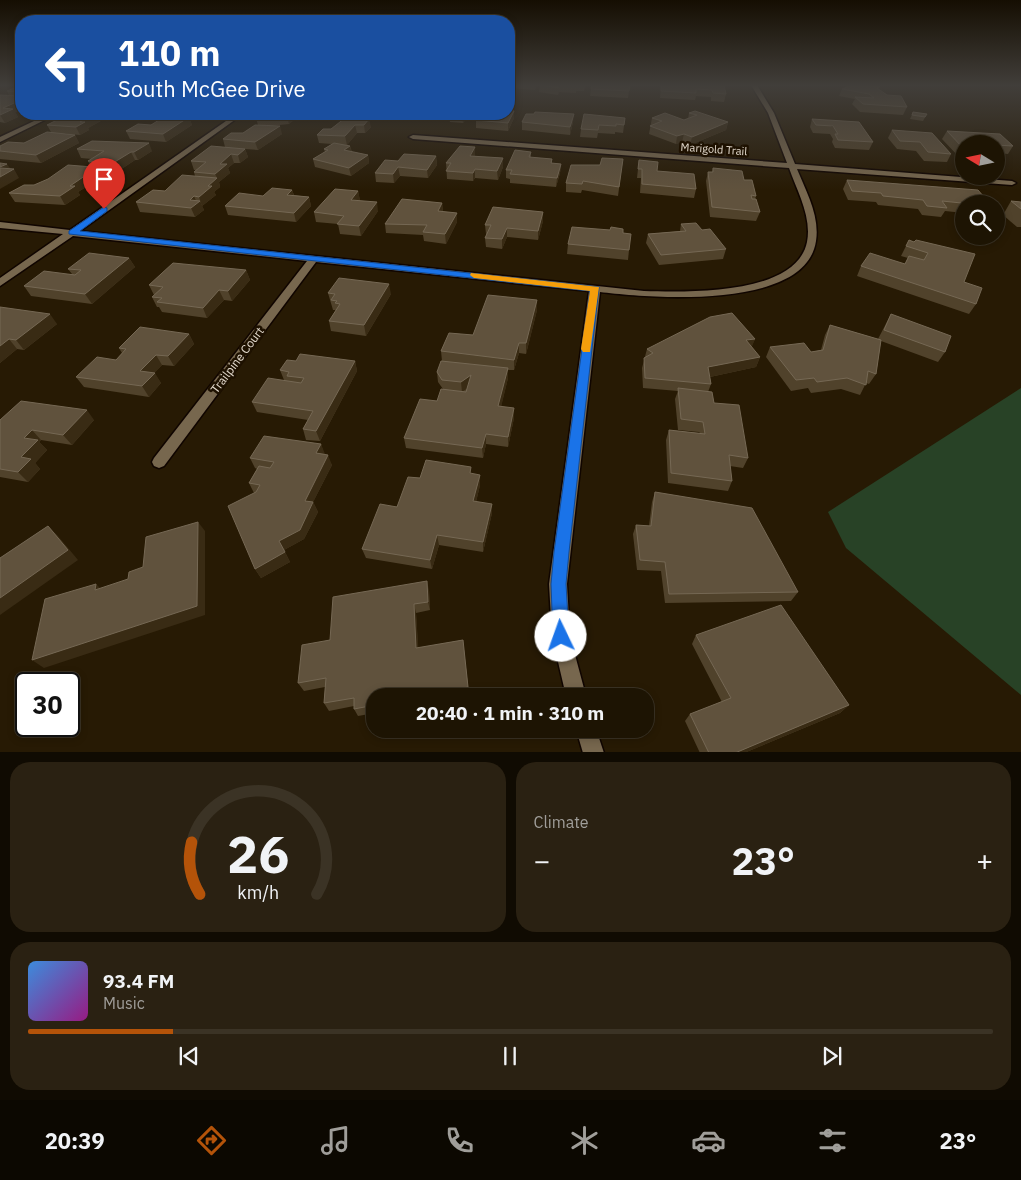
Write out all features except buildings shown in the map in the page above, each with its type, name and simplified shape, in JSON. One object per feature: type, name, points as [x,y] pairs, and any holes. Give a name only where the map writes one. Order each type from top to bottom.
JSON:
[{"type":"street","points":[[0,140],[41,120]]},
{"type":"street","points":[[0,283],[231,120]]},
{"type":"street","points":[[0,225],[595,289],[676,295],[718,293],[769,283],[801,263],[809,251],[812,229],[809,214],[773,120]]},
{"type":"street","name":"Marigold Trail","points":[[413,137],[1012,183]]},
{"type":"street","name":"Trailpine Court","points":[[159,462],[314,258]]},
{"type":"street","points":[[574,688],[561,636],[558,584],[595,289]]},
{"type":"street","points":[[589,738],[594,752]]},
{"type":"green space","points":[[1021,388],[1021,695],[846,548],[828,512]]},
{"type":"slow traffic","points":[[474,275],[595,289],[586,349]]},
{"type":"route","points":[[104,209],[72,232],[595,289],[558,584],[561,636]]}]
